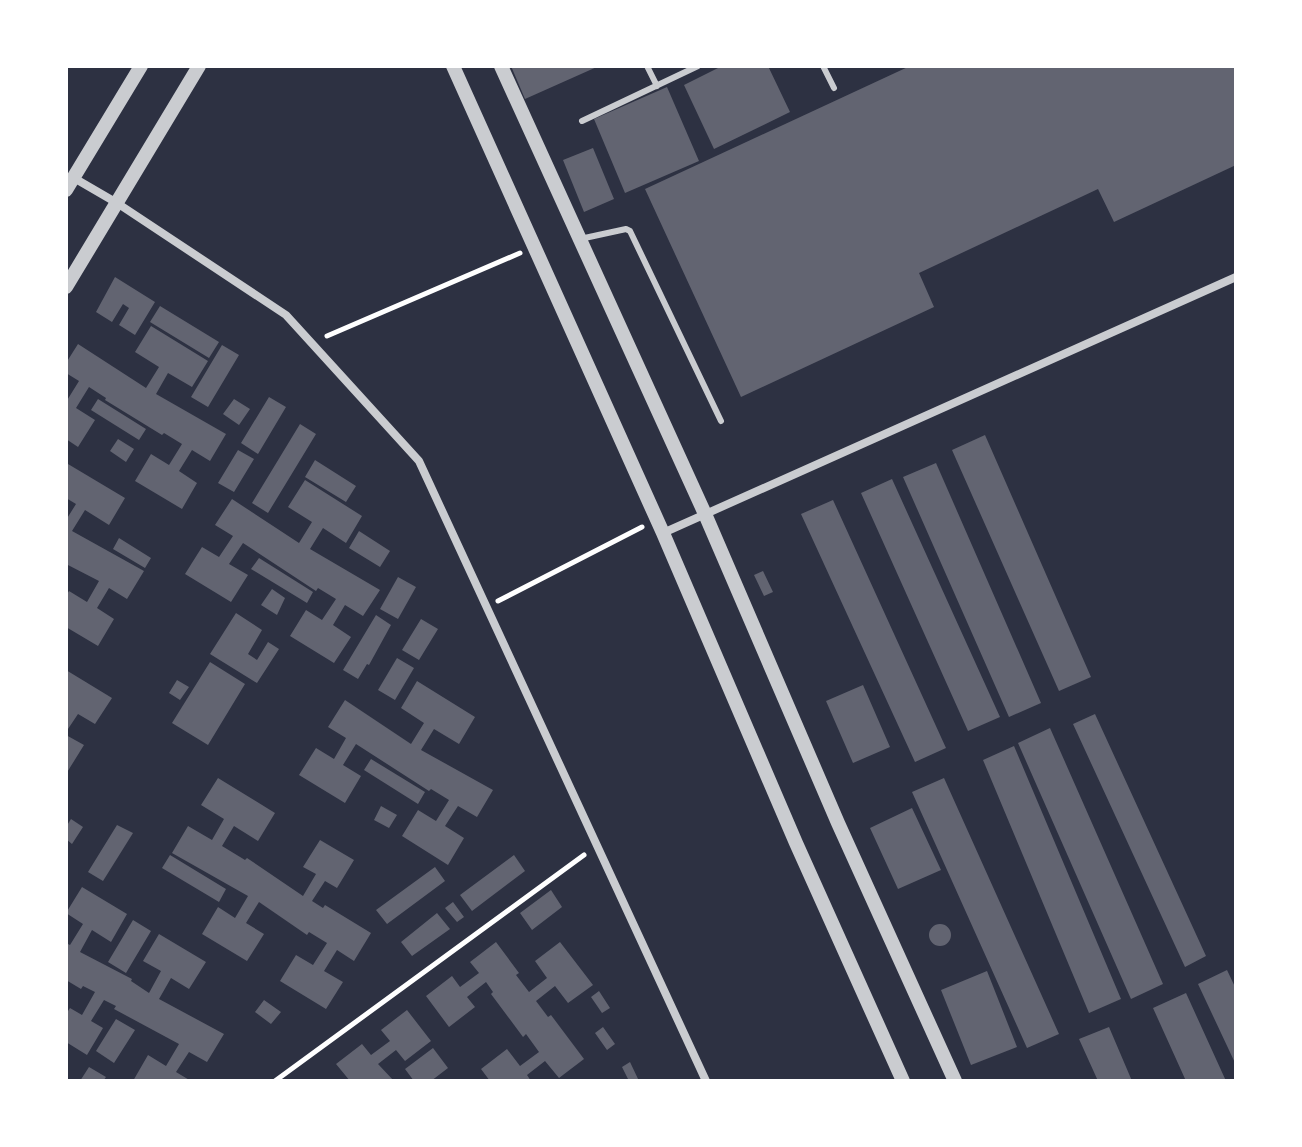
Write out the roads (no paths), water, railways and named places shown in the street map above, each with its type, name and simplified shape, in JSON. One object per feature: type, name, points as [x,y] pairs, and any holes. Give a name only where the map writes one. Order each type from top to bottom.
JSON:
[{"type":"street","points":[[141,66],[70,184],[117,203],[286,315],[419,461],[706,1081]]},
{"type":"street","points":[[66,287],[199,66]]},
{"type":"street","points":[[453,66],[663,533],[796,843],[903,1081]]},
{"type":"street","points":[[501,66],[705,514],[838,823],[955,1081]]},
{"type":"street","points":[[663,533],[1236,277]]},
{"type":"lane","points":[[647,66],[657,86]]},
{"type":"lane","points":[[582,121],[698,66]]},
{"type":"lane","points":[[823,66],[834,88]]},
{"type":"lane","points":[[580,239],[626,229],[630,231],[721,421]]}]
